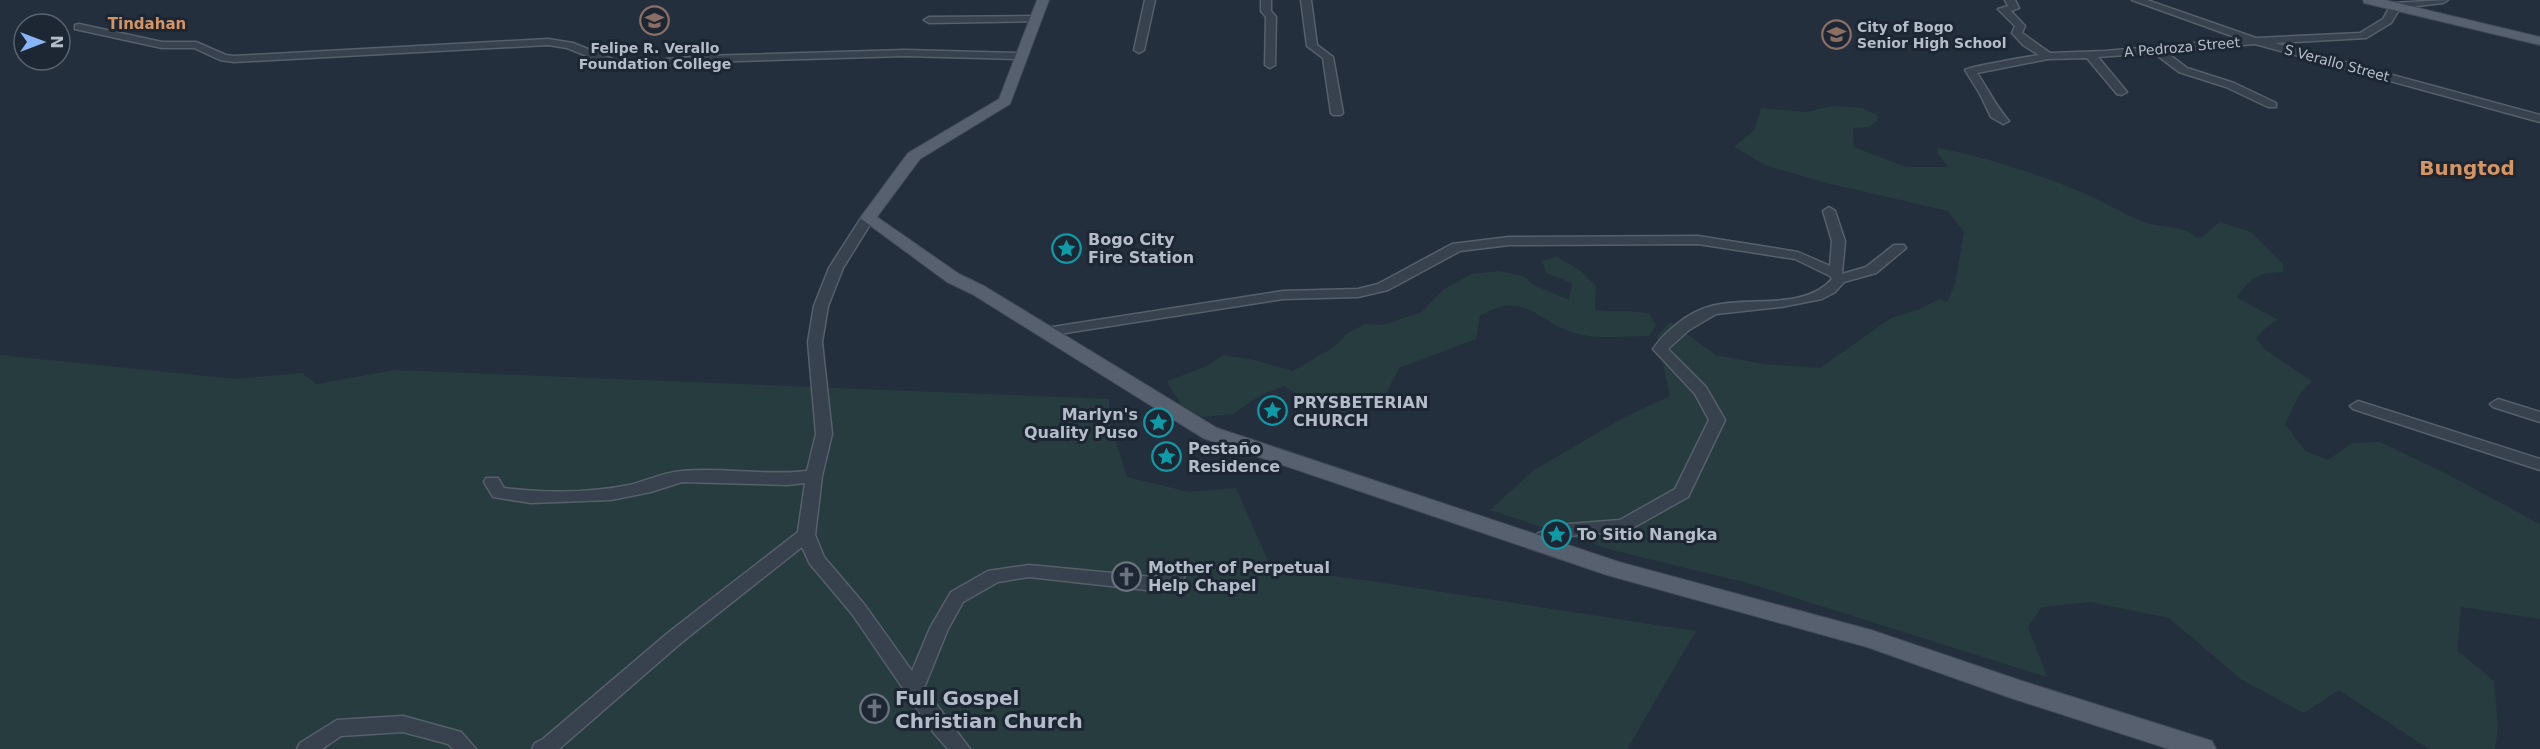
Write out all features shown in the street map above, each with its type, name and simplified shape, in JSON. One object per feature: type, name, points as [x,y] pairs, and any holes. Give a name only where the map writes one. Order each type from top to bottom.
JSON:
[{"type":"main road","points":[[1043,0],[1005,101],[984,116],[914,156],[868,218],[953,278],[1210,433],[1615,569],[1872,639],[2017,690],[2203,749]]},
{"type":"main road","points":[[2369,0],[2540,41]]},
{"type":"street","points":[[1139,50],[1150,0]]},
{"type":"street","points":[[1266,0],[1266,11],[1270,17],[1270,65]]},
{"type":"street","points":[[1306,0],[1312,46],[1328,57],[1337,113]]},
{"type":"street","points":[[2010,0],[2014,8],[2003,9],[2020,26],[2017,33],[2026,43],[2048,56]]},
{"type":"street","name":"S Verallo Street","points":[[2137,0],[2255,40],[2540,119]]},
{"type":"street","points":[[2396,5],[2443,0]]},
{"type":"street","name":"A Pedroza Street","points":[[2003,122],[1995,115],[1986,94],[1970,70],[1993,68],[2048,56],[2090,55],[2255,40],[2362,36],[2386,21],[2396,5]]},
{"type":"street","points":[[929,20],[1036,19]]},
{"type":"street","points":[[79,27],[162,45],[196,45],[224,58],[234,59],[548,42],[569,45],[613,63],[633,64],[703,59],[905,53],[1021,56]]},
{"type":"street","points":[[2156,49],[2182,69],[2230,85],[2272,105]]},
{"type":"street","points":[[2090,55],[2121,92]]},
{"type":"street","points":[[1532,542],[1555,530],[1575,524],[1620,521],[1623,526],[1682,493],[1717,420],[1713,409],[1701,392],[1660,349],[1690,322],[1711,310],[1797,302],[1819,296],[1837,283],[1841,253],[1829,211]]},
{"type":"street","points":[[868,218],[836,268],[821,306],[814,342],[824,434],[814,476],[806,535],[816,560],[858,609],[940,726],[960,749]]},
{"type":"street","points":[[1046,332],[1283,295],[1358,293],[1383,287],[1457,247],[1509,242],[1698,240],[1798,256],[1837,276],[1871,270],[1899,248]]},
{"type":"street","points":[[2498,404],[2540,417]]},
{"type":"street","points":[[2358,406],[2540,465]]},
{"type":"street","points":[[492,482],[499,493],[531,497],[611,494],[651,486],[681,476],[788,479],[814,476]]},
{"type":"street","points":[[542,749],[550,745],[615,686],[718,601],[806,535]]},
{"type":"street","points":[[914,688],[939,628],[957,597],[994,576],[1029,572],[1155,584],[1176,576]]},
{"type":"street","points":[[307,749],[338,728],[403,724],[454,738],[466,749]]},
{"type":"green space","points":[[1832,106],[1862,108],[1878,115],[1877,121],[1869,127],[1853,128],[1854,147],[1906,167],[1948,167],[1937,152],[1938,148],[1998,162],[2037,175],[2095,198],[2144,222],[2179,229],[2196,238],[2202,237],[2220,222],[2251,232],[2283,264],[2283,272],[2256,277],[2246,285],[2237,298],[2279,320],[2270,324],[2256,338],[2264,349],[2312,381],[2299,395],[2285,424],[2305,451],[2328,460],[2352,443],[2380,442],[2445,473],[2540,524],[2540,619],[2461,607],[2457,650],[2494,681],[2498,728],[2495,749],[2429,749],[2339,690],[2304,713],[2242,680],[2169,618],[2090,602],[2042,607],[2028,627],[2047,677],[1748,583],[1612,550],[1490,510],[1534,470],[1625,417],[1670,396],[1657,336],[1670,322],[1716,355],[1763,364],[1820,368],[1891,318],[1918,310],[1939,299],[1947,302],[1955,284],[1964,232],[1948,211],[1826,183],[1765,165],[1734,147],[1755,129],[1761,108],[1807,112]]},
{"type":"green space","points":[[1557,257],[1581,271],[1596,286],[1595,310],[1650,314],[1656,325],[1649,336],[1583,335],[1521,307],[1510,305],[1496,308],[1480,316],[1476,339],[1399,368],[1379,407],[1353,416],[1312,403],[1284,386],[1261,395],[1233,414],[1203,417],[1181,405],[1167,381],[1205,367],[1223,355],[1254,360],[1293,371],[1334,347],[1348,333],[1365,324],[1383,325],[1422,312],[1444,289],[1472,274],[1499,271],[1523,276],[1534,285],[1569,300],[1572,283],[1546,273],[1542,261]]},
{"type":"green space","points":[[0,355],[236,379],[302,373],[317,384],[394,370],[1109,399],[1110,423],[1127,477],[1189,492],[1236,488],[1271,568],[1371,581],[1696,631],[1627,749],[0,749]]},
{"type":"place","name":"Felipe R. Verallo Foundation College","points":[[655,21]]},
{"type":"place","name":"City of Bogo Senior High School","points":[[1836,35]]},
{"type":"place","name":"Bogo City Fire Station","points":[[1067,248]]},
{"type":"place","name":"PRYSBETERIAN CHURCH","points":[[1272,411]]},
{"type":"place","name":"Marlyn's Quality Puso","points":[[1159,423]]},
{"type":"place","name":"Pestaño Residence","points":[[1167,457]]},
{"type":"place","name":"To Sitio Nangka","points":[[1556,534]]},
{"type":"place","name":"Mother of Perpetual Help Chapel","points":[[1127,576]]},
{"type":"place","name":"Full Gospel Christian Church","points":[[874,709]]},
{"type":"district","name":"Tindahan","points":[[147,24]]},
{"type":"district","name":"Bungtod","points":[[2467,168]]}]
